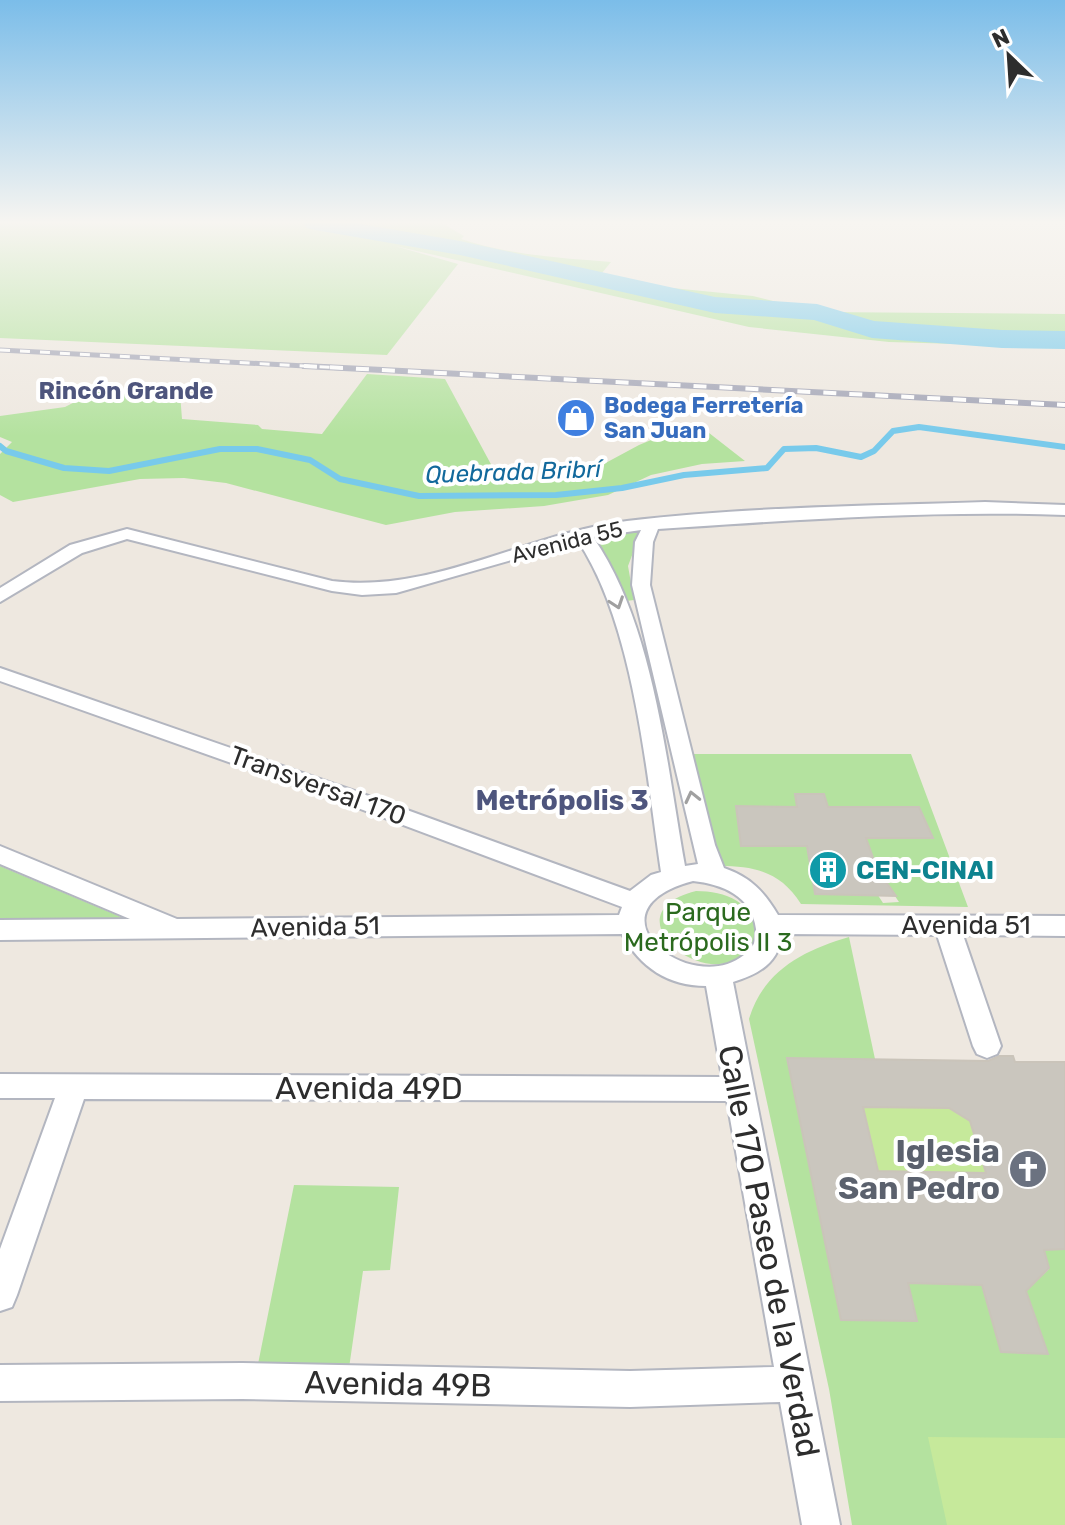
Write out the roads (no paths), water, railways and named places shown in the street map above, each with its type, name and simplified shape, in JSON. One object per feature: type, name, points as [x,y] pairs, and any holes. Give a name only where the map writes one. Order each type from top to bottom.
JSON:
[{"type":"street","name":"Avenida 55","points":[[0,596],[83,543],[102,536],[127,534],[332,586],[362,590],[396,588],[582,534],[652,524],[847,511],[985,507],[1065,510]]},
{"type":"street","points":[[652,524],[644,542],[641,585],[703,845],[713,872]]},
{"type":"street","points":[[582,534],[599,556],[619,607],[639,678],[674,875]]},
{"type":"street","name":"Transversal 170","points":[[0,674],[355,799],[633,913]]},
{"type":"street","points":[[0,854],[177,929]]},
{"type":"street","points":[[713,872],[756,896],[771,924],[771,938],[763,954],[741,970],[718,976],[694,976],[669,968],[644,950],[633,913],[652,884],[674,875],[713,872]]},
{"type":"street","name":"Avenida 51","points":[[0,930],[177,929],[633,913]]},
{"type":"street","name":"Avenida 51","points":[[771,924],[1065,926]]},
{"type":"street","points":[[947,925],[987,1046]]},
{"type":"street","name":"Calle 170 Paseo de la Verdad","points":[[718,976],[821,1525]]},
{"type":"street","name":"Avenida 49D","points":[[0,1086],[737,1089]]},
{"type":"street","points":[[0,1295],[74,1087]]},
{"type":"street","name":"Avenida 49B","points":[[0,1383],[242,1381],[630,1389],[795,1384]]},
{"type":"waterway","points":[[667,294],[715,305],[817,312],[872,329],[1002,339],[1065,340]]},
{"type":"waterway","name":"Quebrada Bribrí","points":[[0,446],[6,451],[64,468],[109,471],[220,449],[257,449],[310,460],[340,479],[419,496],[556,495],[622,488],[684,475],[767,468],[784,449],[816,448],[861,457],[874,451],[893,431],[919,427],[1065,447]]},
{"type":"railway","points":[[0,350],[342,368]]},
{"type":"railway","points":[[304,366],[342,368]]},
{"type":"railway","points":[[342,368],[1065,405]]},
{"type":"place","name":"Bodega Ferretería San Juan","points":[[576,418]]},
{"type":"place","name":"CEN-CINAI","points":[[828,870]]},
{"type":"place","name":"Iglesia San Pedro","points":[[1028,1169]]},
{"type":"district","name":"Rincón Grande","points":[[126,391]]},
{"type":"district","name":"Metrópolis 3","points":[[562,800]]},
{"type":"park label","name":"Parque Metrópolis II 3","points":[[708,927]]}]
